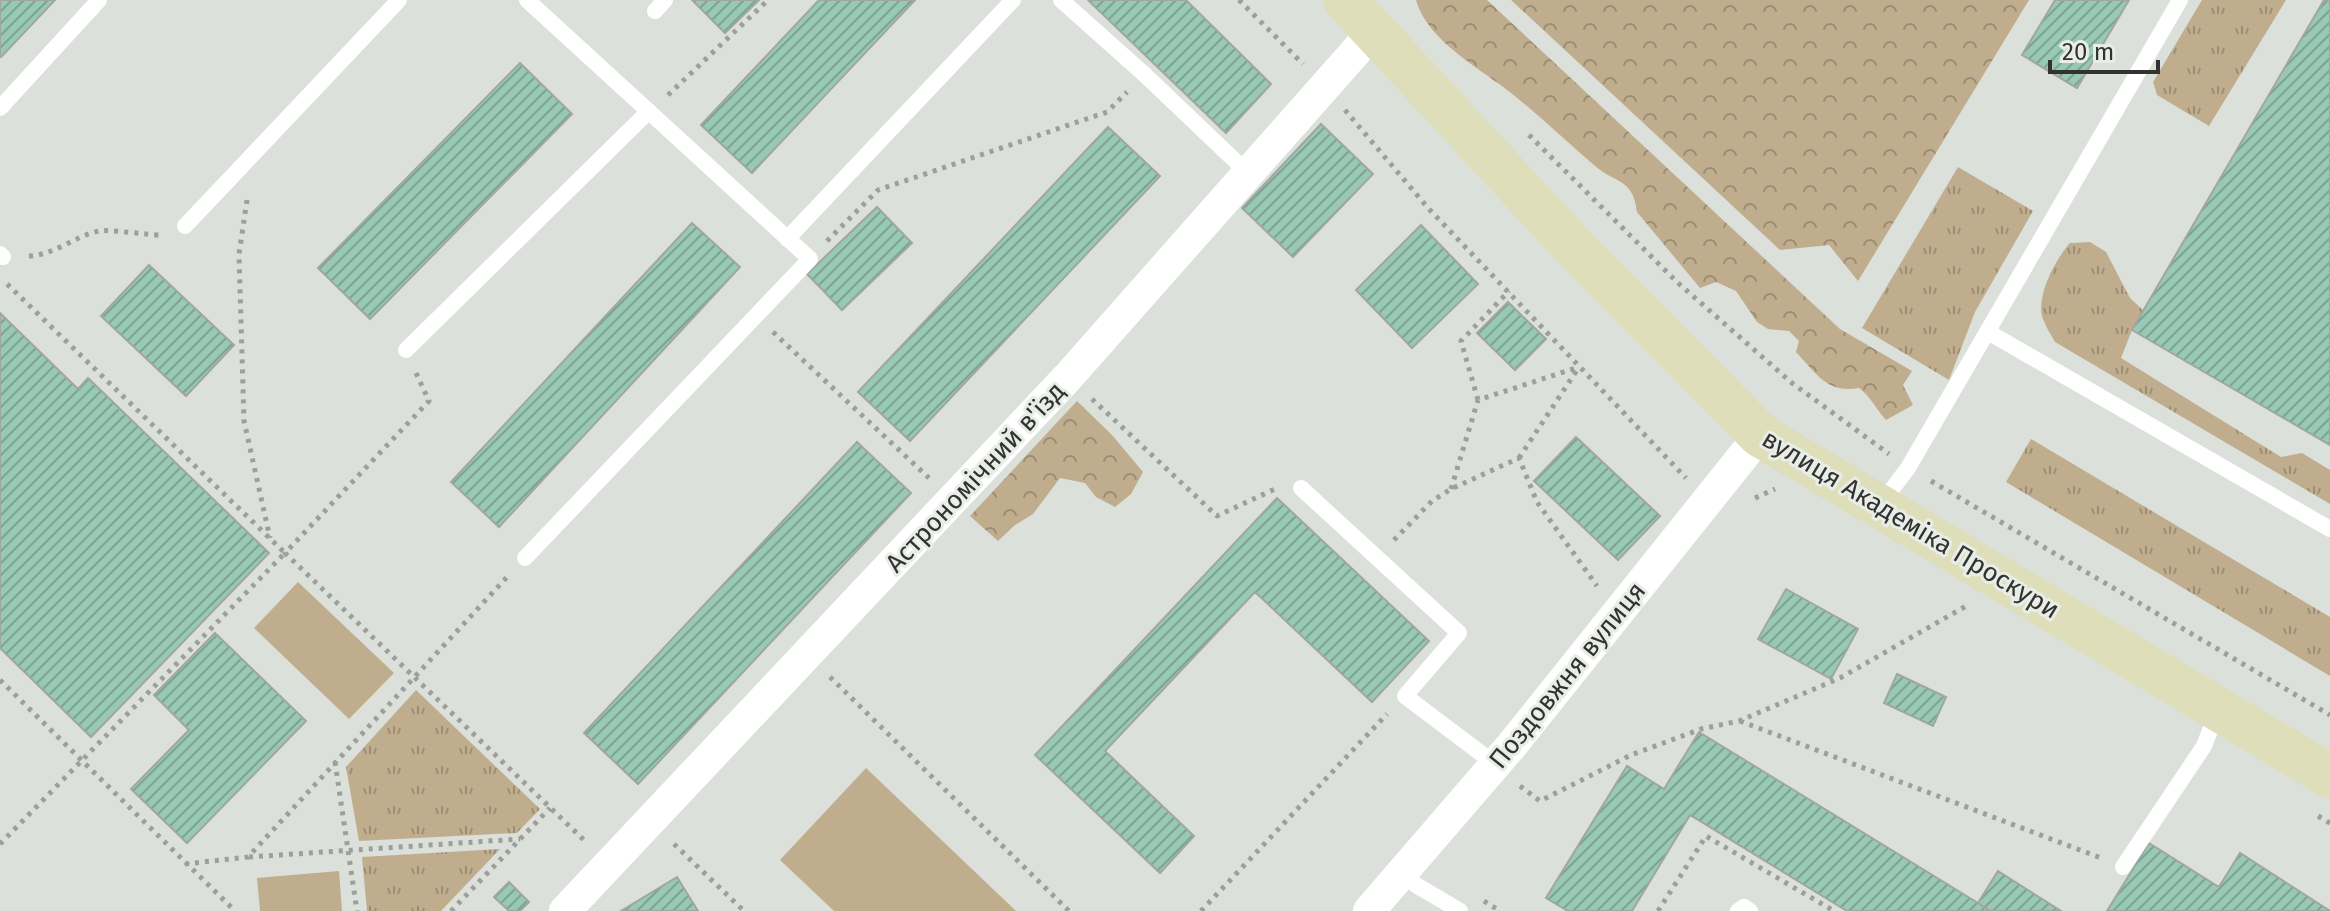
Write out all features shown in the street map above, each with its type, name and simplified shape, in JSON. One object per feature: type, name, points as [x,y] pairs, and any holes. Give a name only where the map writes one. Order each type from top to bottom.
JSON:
[{"type":"street","name":"Астрономічний в'їзд","points":[[565,911],[1068,377],[1325,86],[1352,8]]},
{"type":"street","name":"вулиця Академіка Проскури","points":[[1352,8],[1575,248],[1760,435],[2218,709],[2324,796]]},
{"type":"street","name":"Поздовжня вулиця","points":[[1369,911],[1495,764],[1760,435]]},
{"type":"lane","points":[[0,108],[99,0]]},
{"type":"lane","points":[[185,226],[399,0]]},
{"type":"lane","points":[[525,558],[810,259],[527,0]]},
{"type":"lane","points":[[787,239],[1013,0]]},
{"type":"lane","points":[[1061,0],[1248,173]]},
{"type":"lane","points":[[1879,506],[1908,468],[2180,0]]},
{"type":"lane","points":[[406,350],[649,111]]},
{"type":"lane","points":[[1988,332],[2330,529]]},
{"type":"lane","points":[[1301,488],[1459,633],[1405,696],[1495,764]]},
{"type":"lane","points":[[2123,867],[2204,746],[2218,709]]},
{"type":"lane","points":[[1402,871],[1416,885],[1460,911]]},
{"type":"lane","points":[[1738,911],[1744,907],[1750,911]]},
{"type":"path","points":[[649,111],[768,0]]},
{"type":"path","points":[[1239,0],[1325,86],[1428,208],[1691,483]]},
{"type":"path","points":[[810,259],[878,190],[1107,112],[1144,74]]},
{"type":"path","points":[[1522,127],[1677,282],[1792,383],[1908,468],[2330,715]]},
{"type":"path","points":[[244,162],[247,209],[239,254],[244,421],[270,539]]},
{"type":"path","points":[[2,256],[41,255],[102,229],[126,234],[162,235],[185,226]]},
{"type":"path","points":[[0,277],[610,865]]},
{"type":"path","points":[[1451,489],[1478,400],[1461,341],[1509,291]]},
{"type":"path","points":[[755,315],[953,501]]},
{"type":"path","points":[[0,844],[429,401],[406,350]]},
{"type":"path","points":[[1478,400],[1579,367]]},
{"type":"path","points":[[1377,558],[1432,501],[1519,458],[1579,367]]},
{"type":"path","points":[[1068,377],[1217,516],[1278,487],[1301,488]]},
{"type":"path","points":[[1519,458],[1537,502],[1601,591]]},
{"type":"path","points":[[1742,505],[1783,485]]},
{"type":"path","points":[[248,857],[525,558]]},
{"type":"path","points":[[1495,764],[1540,801],[1631,755],[1701,729],[1739,721],[1840,678],[1971,603],[1958,595]]},
{"type":"path","points":[[807,655],[1069,911]]},
{"type":"path","points":[[0,680],[235,911]]},
{"type":"path","points":[[1201,911],[1405,696]]},
{"type":"path","points":[[1739,721],[2123,867]]},
{"type":"path","points":[[335,762],[357,911]]},
{"type":"path","points":[[2324,796],[2330,823]]},
{"type":"path","points":[[451,911],[550,808]]},
{"type":"path","points":[[650,821],[744,911]]},
{"type":"path","points":[[1658,911],[1706,836],[1834,911]]},
{"type":"path","points":[[185,864],[520,839]]},
{"type":"green space","points":[[1416,0],[1487,0],[1840,329],[1912,371],[1903,385],[1913,405],[1886,420],[1859,388],[1838,388],[1816,374],[1796,352],[1799,341],[1789,331],[1768,329],[1757,322],[1736,291],[1716,282],[1700,288],[1637,212],[1632,193],[1627,187],[1595,166],[1516,97],[1444,42],[1422,15]]},
{"type":"green space","points":[[1511,0],[2029,0],[1858,281],[1829,245],[1780,250]]},
{"type":"green space","points":[[2202,0],[2286,0],[2209,126],[2157,95],[2153,82]]},
{"type":"green space","points":[[1958,167],[2033,211],[1975,312],[1949,380],[1862,328]]},
{"type":"green space","points":[[2090,242],[2106,252],[2130,298],[2146,313],[2132,330],[2121,358],[2281,457],[2302,453],[2330,470],[2330,504],[2055,342],[2041,310],[2044,290],[2058,259],[2070,243]]},
{"type":"green space","points":[[1077,401],[1112,435],[1143,472],[1131,494],[1115,507],[1096,497],[1085,483],[1060,478],[1033,514],[998,541],[970,516]]},
{"type":"green space","points":[[2031,439],[2330,617],[2330,676],[2006,482]]},
{"type":"green space","points":[[298,582],[394,673],[349,719],[254,628]]},
{"type":"green space","points":[[416,690],[540,809],[517,833],[359,841],[346,767]]},
{"type":"green space","points":[[866,768],[1016,911],[834,911],[780,860]]},
{"type":"green space","points":[[500,849],[441,911],[367,911],[362,857]]},
{"type":"green space","points":[[339,871],[342,911],[260,911],[257,878]]},
{"type":"building","points":[[0,0],[55,0],[1,57],[0,56]]},
{"type":"building","points":[[692,0],[759,0],[725,33]]},
{"type":"building","points":[[819,0],[915,0],[752,173],[701,125]]},
{"type":"building","points":[[1088,0],[1186,0],[1271,84],[1226,133]]},
{"type":"building","points":[[2055,0],[2129,0],[2077,88],[2022,55]]},
{"type":"building","points":[[2324,0],[2330,0],[2330,445],[2132,330]]},
{"type":"building","points":[[520,63],[572,114],[370,319],[318,268]]},
{"type":"building","points":[[1321,124],[1373,174],[1293,257],[1242,208]]},
{"type":"building","points":[[1108,127],[1160,176],[910,441],[858,392]]},
{"type":"building","points":[[877,207],[912,243],[842,310],[807,274]]},
{"type":"building","points":[[692,223],[740,267],[499,527],[451,482]]},
{"type":"building","points":[[1421,225],[1478,284],[1412,348],[1356,290]]},
{"type":"building","points":[[149,265],[234,345],[186,396],[101,316]]},
{"type":"building","points":[[1508,302],[1546,339],[1515,370],[1477,333]]},
{"type":"building","points":[[0,313],[78,389],[88,378],[269,553],[91,737],[0,648]]},
{"type":"building","points":[[1576,437],[1660,516],[1618,560],[1534,481]]},
{"type":"building","points":[[857,442],[911,493],[638,784],[584,733]]},
{"type":"building","points":[[1277,498],[1429,641],[1372,702],[1255,592],[1105,751],[1194,836],[1160,873],[1035,755]]},
{"type":"building","points":[[1786,589],[1858,629],[1831,679],[1758,639]]},
{"type":"building","points":[[215,633],[306,721],[187,843],[131,789],[189,730],[154,695]]},
{"type":"building","points":[[1897,674],[1946,697],[1933,726],[1884,703]]},
{"type":"building","points":[[1699,732],[1990,911],[1847,911],[1690,815],[1632,911],[1568,911],[1546,898],[1627,766],[1664,789]]},
{"type":"building","points":[[2149,843],[2219,887],[2240,853],[2330,911],[2107,911]]},
{"type":"building","points":[[1998,871],[2061,911],[1990,911],[1978,903]]},
{"type":"building","points":[[677,877],[698,911],[621,911]]},
{"type":"building","points":[[509,882],[529,902],[520,911],[509,911],[494,897]]}]
